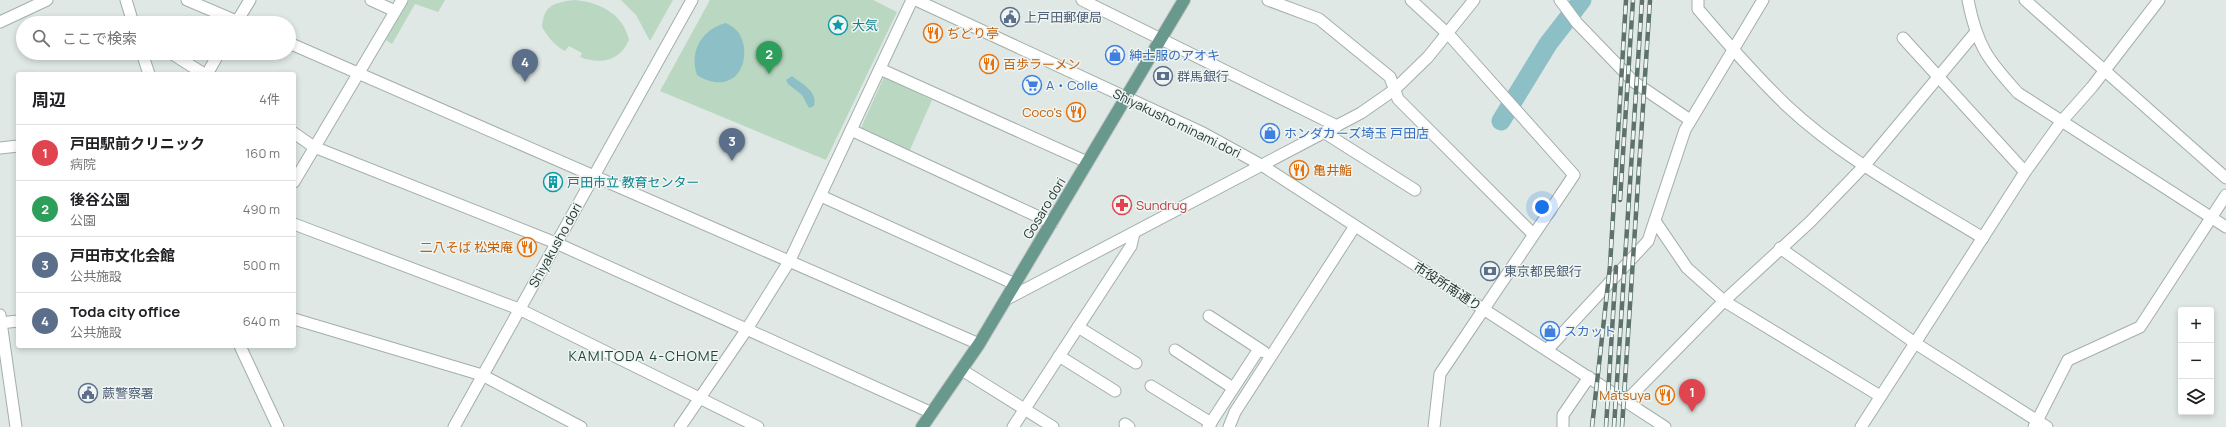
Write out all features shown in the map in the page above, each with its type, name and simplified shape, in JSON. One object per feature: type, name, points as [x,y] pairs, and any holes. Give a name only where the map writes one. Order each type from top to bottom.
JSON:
[{"type":"main road","name":"Gosaro dori","points":[[922,427],[980,344],[1184,0]]},
{"type":"street","points":[[0,22],[46,0]]},
{"type":"street","points":[[126,0],[131,16]]},
{"type":"street","points":[[187,0],[224,16]]},
{"type":"street","points":[[241,16],[250,0]]},
{"type":"street","points":[[371,0],[395,11]]},
{"type":"street","points":[[296,178],[402,0]]},
{"type":"street","name":"Shiyakusho dori","points":[[454,427],[692,0]]},
{"type":"street","points":[[680,427],[747,329],[790,260],[912,0]]},
{"type":"street","name":"Shiyakusho minami dori","points":[[916,0],[1203,133],[1263,166]]},
{"type":"street","points":[[1082,0],[1337,126]]},
{"type":"street","points":[[1268,0],[1319,19],[1390,78],[1398,99],[1533,234]]},
{"type":"street","points":[[1412,0],[1447,35],[1574,175],[1482,309],[1440,374],[1434,427]]},
{"type":"street","points":[[1007,299],[1361,114],[1394,90],[1428,57],[1474,0]]},
{"type":"street","points":[[1698,0],[1698,8],[1733,50],[1787,106],[1864,166],[1983,238]]},
{"type":"street","points":[[1547,350],[1648,240],[1690,120],[1763,0]]},
{"type":"street","points":[[1968,0],[1975,34],[1991,64],[2018,94],[2226,227]]},
{"type":"street","points":[[2025,0],[2104,72],[2226,178]]},
{"type":"street","points":[[1861,427],[2025,172],[2060,122],[2104,72],[2159,0]]},
{"type":"street","points":[[1562,3],[1577,24],[1634,82],[1690,120]]},
{"type":"street","points":[[1626,402],[1724,301],[1810,222],[1864,166],[1938,76],[1975,34]]},
{"type":"street","points":[[1903,38],[2025,172]]},
{"type":"street","points":[[296,46],[980,344]]},
{"type":"street","points":[[144,60],[148,72]]},
{"type":"street","points":[[182,60],[201,72]]},
{"type":"street","points":[[208,72],[215,60]]},
{"type":"street","points":[[880,69],[1088,162]]},
{"type":"street","points":[[851,130],[1052,223]]},
{"type":"street","points":[[1325,133],[1415,190]]},
{"type":"street","points":[[296,134],[314,147],[556,243],[932,413]]},
{"type":"street","points":[[0,148],[16,146]]},
{"type":"street","name":"市役所南通り","points":[[1263,166],[1482,309],[1589,376],[1665,427]]},
{"type":"street","points":[[2036,424],[2068,360],[2140,327],[2210,217],[2226,195]]},
{"type":"street","points":[[821,196],[1016,284]]},
{"type":"street","points":[[1655,221],[1687,268],[1724,301],[1880,396]]},
{"type":"street","points":[[296,225],[520,309],[758,427]]},
{"type":"street","points":[[1229,427],[1235,412],[1355,226]]},
{"type":"street","points":[[1013,427],[1131,246],[1134,233]]},
{"type":"street","points":[[1780,248],[1915,343],[2036,424],[2047,427]]},
{"type":"street","points":[[1209,316],[1271,357]]},
{"type":"street","points":[[296,319],[482,375],[581,427]]},
{"type":"street","points":[[16,321],[0,320],[16,427]]},
{"type":"street","points":[[1078,327],[1136,364]]},
{"type":"street","points":[[241,348],[278,427]]},
{"type":"street","points":[[1151,386],[1209,425],[1259,349]]},
{"type":"street","points":[[1175,350],[1233,388]]},
{"type":"street","points":[[1059,356],[1115,391]]},
{"type":"street","points":[[962,370],[1053,427]]},
{"type":"street","points":[[1562,427],[1563,414],[1589,376]]},
{"type":"green space","points":[[409,0],[445,0],[438,12],[415,4],[392,44],[386,40]]},
{"type":"green space","points":[[574,0],[601,6],[616,16],[626,31],[629,40],[625,47],[615,57],[602,61],[595,61],[580,57],[582,53],[569,46],[565,51],[552,41],[542,27],[547,10],[551,6],[560,2]]},
{"type":"green space","points":[[621,0],[673,0],[650,41],[636,15]]},
{"type":"green space","points":[[710,0],[873,0],[897,12],[826,160],[660,91]]},
{"type":"green space","points":[[884,77],[932,100],[909,152],[860,130]]},
{"type":"water","points":[[726,23],[737,31],[742,40],[744,47],[744,58],[742,67],[731,79],[724,82],[707,80],[697,75],[695,66],[696,50],[704,36],[710,30]]},
{"type":"water","points":[[792,76],[808,88],[814,96],[814,106],[809,108],[802,95],[788,84],[786,80]]},
{"type":"waterway","points":[[1501,121],[1548,44],[1582,0]]},
{"type":"railway","points":[[1592,427],[1610,266],[1626,0]]},
{"type":"railway","points":[[1620,200],[1633,0]]},
{"type":"railway","points":[[1614,427],[1642,0]]},
{"type":"railway","points":[[1622,427],[1650,0]]},
{"type":"railway","points":[[1606,427],[1616,267]]},
{"type":"place","name":"上戸田郵便局","points":[[1010,17]]},
{"type":"place","name":"大気","points":[[838,25]]},
{"type":"place","name":"ぢどり亭","points":[[933,33]]},
{"type":"place","name":"紳士服のアオキ","points":[[1115,55]]},
{"type":"place","name":"百歩ラーメン","points":[[989,64]]},
{"type":"place","name":"後谷公園","points":[[769,74]]},
{"type":"place","name":"群馬銀行","points":[[1163,76]]},
{"type":"place","name":"Toda city office","points":[[525,82]]},
{"type":"place","name":"A・Colle","points":[[1032,85]]},
{"type":"place","name":"Coco's","points":[[1076,112]]},
{"type":"place","name":"ホンダカーズ埼玉 戸田店","points":[[1270,133]]},
{"type":"place","name":"戸田市文化会館","points":[[732,161]]},
{"type":"place","name":"亀井鮨","points":[[1299,170]]},
{"type":"place","name":"戸田市立 教育センター","points":[[553,182]]},
{"type":"place","name":"Sundrug","points":[[1122,205]]},
{"type":"place","name":"二八そば 松栄庵","points":[[527,247]]},
{"type":"place","name":"東京都民銀行","points":[[1490,271]]},
{"type":"place","name":"スカット","points":[[1550,331]]},
{"type":"place","name":"蕨警察署","points":[[88,393]]},
{"type":"place","name":"Matsuya","points":[[1665,395]]},
{"type":"place","name":"戸田駅前クリニック","points":[[1692,412]]},
{"type":"district","name":"KAMITODA 4-CHOME","points":[[644,356]]}]
